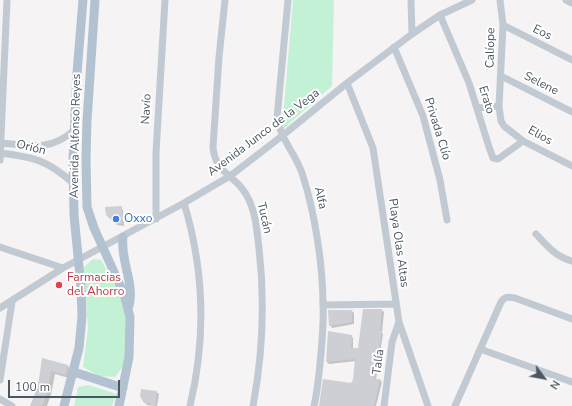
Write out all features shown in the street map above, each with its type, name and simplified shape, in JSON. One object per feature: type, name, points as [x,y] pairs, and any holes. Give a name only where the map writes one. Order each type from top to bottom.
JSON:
[{"type":"main road","name":"Avenida Alfonso Reyes","points":[[64,406],[79,348],[82,316],[81,287],[74,215],[73,131],[82,0]]},
{"type":"main road","name":"Avenida Alfonso Reyes","points":[[95,0],[87,106],[86,186],[90,219],[124,294],[128,307],[130,322],[129,357],[120,406]]},
{"type":"main road","points":[[122,237],[122,251],[131,293],[128,307]]},
{"type":"main road","points":[[74,372],[123,388]]},
{"type":"street","points":[[0,160],[7,0]]},
{"type":"street","name":"Navío","points":[[156,219],[156,146],[165,0]]},
{"type":"street","name":"Tucán","points":[[224,0],[213,147],[214,157],[218,164],[241,186],[250,202],[258,240],[261,264],[263,312],[260,366],[253,406]]},
{"type":"street","name":"Alfa","points":[[288,0],[277,118],[282,136],[296,159],[302,174],[309,196],[317,239],[324,305],[319,376],[314,406]]},
{"type":"street","points":[[411,0],[412,34]]},
{"type":"street","name":"Avenida Junco de la Vega","points":[[0,308],[12,302],[63,268],[156,219],[230,176],[394,47],[440,16],[472,0]]},
{"type":"street","name":"Calíope","points":[[500,0],[502,25],[499,106],[501,121]]},
{"type":"street","points":[[566,0],[572,3]]},
{"type":"street","name":"Erato","points":[[440,16],[465,73],[494,159],[498,159],[523,141]]},
{"type":"street","name":"Eos","points":[[502,25],[572,60]]},
{"type":"street","name":"Privada Clío","points":[[394,47],[423,116],[440,180],[447,220]]},
{"type":"street","name":"Selene","points":[[501,76],[572,112]]},
{"type":"street","name":"Playa Olas Altas","points":[[347,83],[373,148],[399,322],[428,406]]},
{"type":"street","points":[[477,108],[499,106]]},
{"type":"street","name":"Elios","points":[[501,121],[504,126],[523,141],[572,166]]},
{"type":"street","name":"Orión","points":[[0,143],[38,146],[51,145],[66,138],[73,131]]},
{"type":"street","name":"Orión","points":[[0,153],[40,160],[59,170],[73,183]]},
{"type":"street","points":[[184,203],[194,242],[201,300],[201,326],[198,358],[190,406]]},
{"type":"street","points":[[536,234],[556,255],[563,259],[572,261]]},
{"type":"street","points":[[0,247],[63,268]]},
{"type":"street","points":[[457,405],[501,302],[506,297],[515,298],[572,318]]},
{"type":"street","points":[[0,380],[12,302]]},
{"type":"street","points":[[324,305],[396,304]]},
{"type":"street","name":"Talía","points":[[384,406],[392,342],[399,322]]},
{"type":"street","points":[[480,349],[572,382]]},
{"type":"street","points":[[0,399],[12,406]]},
{"type":"green space","points":[[293,0],[334,0],[332,86],[282,130]]},
{"type":"green space","points":[[93,259],[101,260],[125,304],[127,361],[115,377],[99,376],[83,367],[88,329],[84,267]]},
{"type":"green space","points":[[88,385],[117,394],[112,406],[74,406],[78,387]]},
{"type":"building","name":"Oxxo","points":[[122,206],[122,224],[114,223],[106,215],[105,207]]},
{"type":"building","points":[[363,309],[382,309],[380,331],[382,331],[374,379],[380,379],[374,406],[319,406],[323,379],[351,383],[353,380],[355,359],[326,362],[328,331],[352,335],[351,348],[358,348]]},
{"type":"building","points":[[328,310],[352,310],[352,322],[329,326]]},
{"type":"building","points":[[42,358],[68,365],[66,375],[51,371],[48,391],[42,406],[30,406],[38,386]]},
{"type":"building","points":[[141,389],[157,391],[155,405],[144,403],[140,396]]},
{"type":"place","name":"Oxxo","points":[[116,219]]},
{"type":"place","name":"Farmacias del Ahorro","points":[[59,285]]}]
